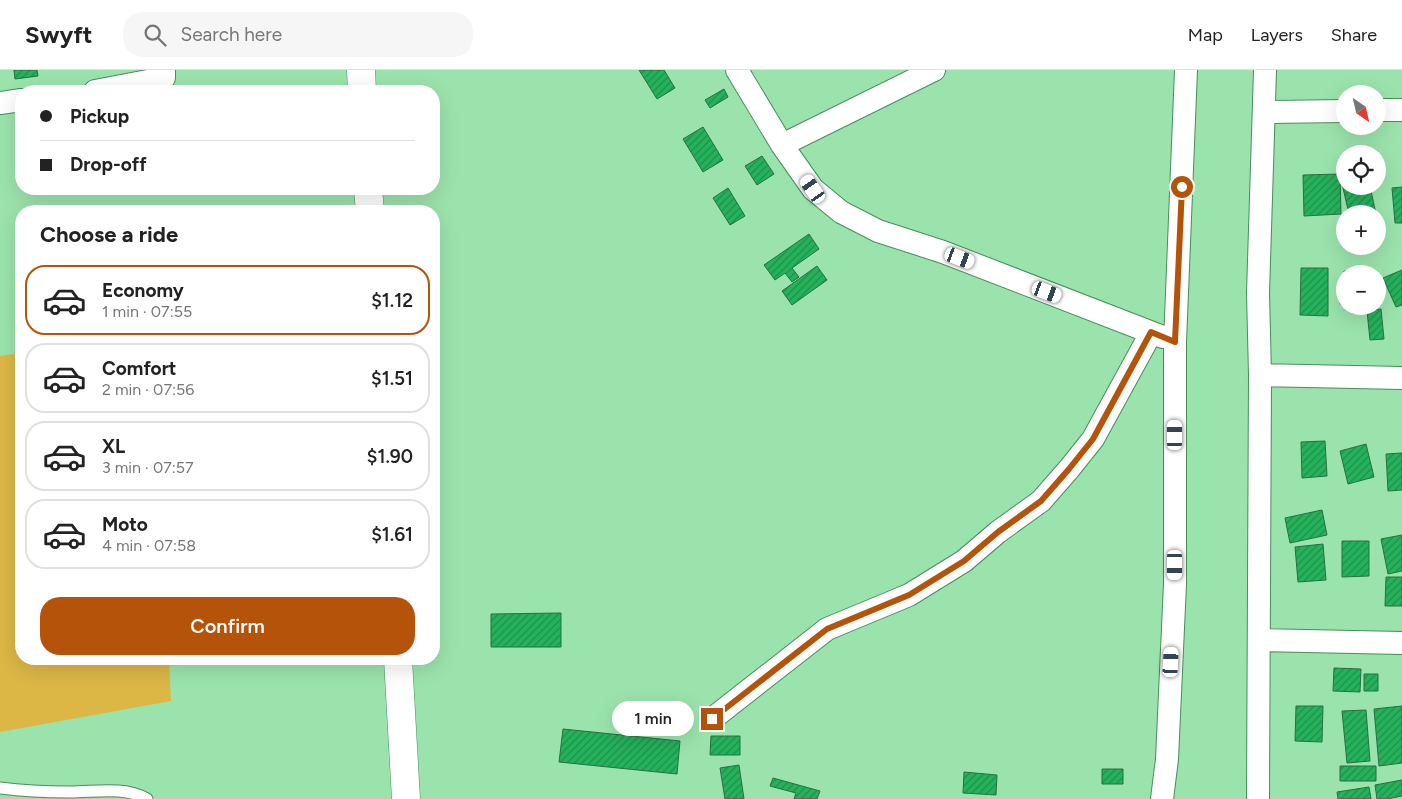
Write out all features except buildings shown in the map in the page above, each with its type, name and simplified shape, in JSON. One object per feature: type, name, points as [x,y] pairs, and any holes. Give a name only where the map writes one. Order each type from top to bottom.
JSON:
[{"type":"street","points":[[127,85],[164,78],[164,70]]},
{"type":"street","points":[[361,70],[362,85]]},
{"type":"street","points":[[737,70],[782,145],[813,189],[841,212],[870,228],[943,252],[1175,342]]},
{"type":"street","points":[[782,145],[934,70]]},
{"type":"street","points":[[1162,799],[1166,759],[1175,584],[1175,342],[1186,70]]},
{"type":"street","points":[[1258,799],[1260,375],[1258,293],[1265,70]]},
{"type":"street","points":[[0,103],[15,101]]},
{"type":"street","points":[[1386,110],[1402,110]]},
{"type":"street","points":[[1264,112],[1336,111]]},
{"type":"street","points":[[712,719],[827,629],[909,595],[964,561],[998,532],[1041,501],[1093,439],[1151,332]]},
{"type":"street","points":[[1260,375],[1402,378]]},
{"type":"street","points":[[1259,640],[1402,643]]},
{"type":"street","points":[[398,665],[406,799]]},
{"type":"lane","points":[[0,788],[72,792],[112,790],[138,794],[147,799]]},
{"type":"shaded area","points":[[15,354],[15,665],[169,665],[171,701],[0,732],[0,356]]},
{"type":"route","points":[[712,719],[827,629],[909,595],[964,561],[998,532],[1041,501],[1093,439],[1151,332],[1175,342],[1182,187]]}]
